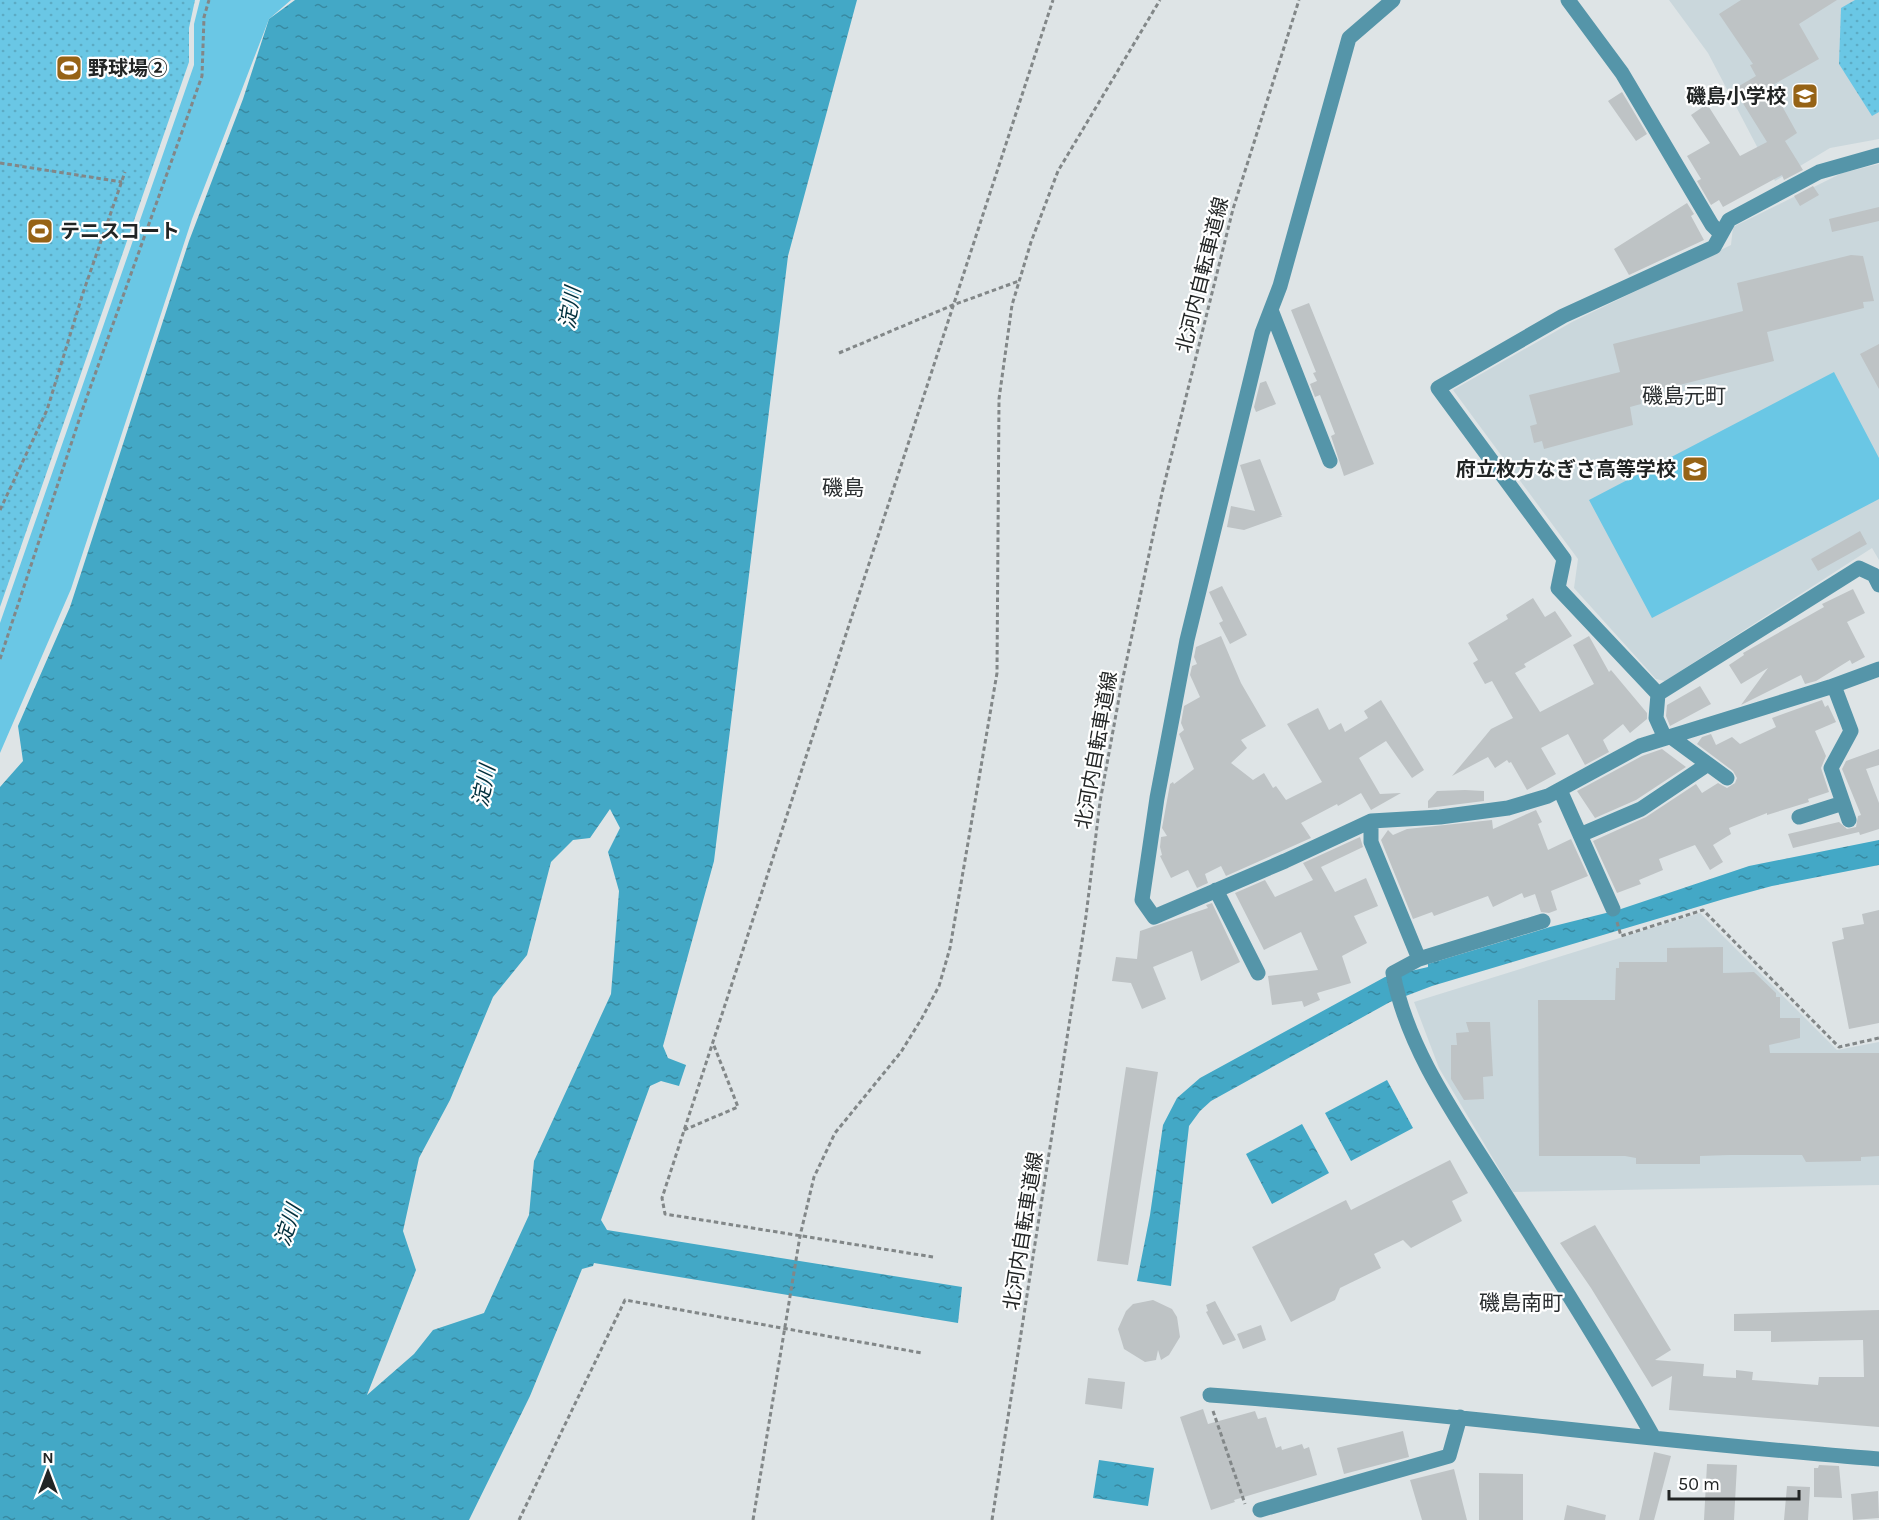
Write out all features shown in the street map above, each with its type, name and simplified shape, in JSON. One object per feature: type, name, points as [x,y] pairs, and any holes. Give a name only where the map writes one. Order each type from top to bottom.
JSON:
[{"type":"street","points":[[1393,0],[1349,38],[1271,310],[1262,333],[1187,640],[1157,798],[1142,900],[1154,917],[1371,821],[1440,818],[1508,808],[1548,796],[1640,746],[1834,686],[1879,669]]},
{"type":"street","points":[[1568,0],[1622,73],[1712,225],[1721,234]]},
{"type":"street","points":[[1727,778],[1668,738],[1656,718],[1658,694],[1558,588],[1564,559],[1438,388],[1563,316],[1714,247],[1729,220],[1819,172],[1879,156]]},
{"type":"street","points":[[1271,310],[1330,461]]},
{"type":"street","points":[[1658,694],[1859,568],[1874,575],[1879,585]]},
{"type":"street","points":[[1834,686],[1851,731],[1831,768],[1848,820]]},
{"type":"street","points":[[1580,835],[1641,809],[1708,764]]},
{"type":"street","points":[[1560,790],[1613,909]]},
{"type":"street","points":[[1799,818],[1843,803]]},
{"type":"street","points":[[1371,821],[1371,842],[1419,959]]},
{"type":"street","points":[[1216,890],[1258,973]]},
{"type":"street","points":[[1544,921],[1419,959],[1393,973],[1398,1002],[1450,1106],[1620,1378],[1654,1438]]},
{"type":"street","points":[[1210,1395],[1460,1417],[1879,1459]]},
{"type":"street","points":[[1260,1510],[1449,1456],[1460,1417]]},
{"type":"path","points":[[0,659],[84,405],[202,76],[204,17],[209,0]]},
{"type":"path","points":[[933,1257],[665,1214],[662,1198],[1053,0]]},
{"type":"path","points":[[753,1520],[800,1236],[814,1177],[835,1133],[901,1052],[917,1027],[939,986],[950,948],[998,673],[999,399],[1012,305],[1058,171],[1160,0]]},
{"type":"path","name":"北河内自転車道線","points":[[992,1520],[1086,916],[1100,802],[1121,687],[1162,494],[1233,209],[1299,0]]},
{"type":"path","points":[[0,164],[122,182]]},
{"type":"path","points":[[0,510],[47,410],[83,293],[125,172]]},
{"type":"path","points":[[839,353],[953,305],[1019,282]]},
{"type":"path","points":[[1621,936],[1703,910],[1839,1047],[1879,1038]]},
{"type":"path","points":[[684,1130],[738,1107],[713,1041]]},
{"type":"path","points":[[519,1520],[625,1300],[922,1353]]},
{"type":"path","points":[[1210,1395],[1248,1513],[1260,1510]]},
{"type":"shaded area","points":[[0,0],[195,0],[189,28],[189,62],[0,607]]},
{"type":"shaded area","points":[[200,0],[291,0],[269,19],[192,219],[71,589],[0,753],[0,623],[194,65],[194,24]]},
{"type":"shaded area","name":"磯島小学校","points":[[1669,0],[1879,0],[1879,139],[1830,148],[1775,181],[1708,53]]},
{"type":"shaded area","points":[[1855,0],[1879,0],[1879,112],[1872,116],[1839,64],[1841,8]]},
{"type":"shaded area","name":"府立枚方なぎさ高等学校","points":[[1879,164],[1879,560],[1872,548],[1665,681],[1656,679],[1574,588],[1578,559],[1453,390],[1572,322],[1731,245],[1733,227],[1842,173]]},
{"type":"shaded area","points":[[1834,372],[1879,458],[1879,499],[1652,618],[1589,500]]},
{"type":"shaded area","points":[[1700,913],[1837,1050],[1879,1042],[1879,1185],[1513,1192],[1439,1068],[1414,1002]]},
{"type":"water","name":"淀川","points":[[295,0],[857,0],[788,256],[714,861],[663,1046],[668,1058],[686,1065],[679,1086],[661,1081],[650,1086],[601,1220],[607,1230],[962,1287],[958,1323],[594,1263],[593,1266],[582,1269],[530,1396],[469,1520],[0,1520],[0,787],[23,761],[18,726],[70,607],[189,241],[243,99],[269,19]],"holes":[[[610,809],[620,828],[608,852],[619,891],[611,994],[534,1161],[529,1215],[484,1313],[433,1330],[414,1354],[367,1395],[416,1270],[403,1231],[419,1158],[450,1100],[493,997],[527,955],[551,862],[573,840],[590,838]]]},
{"type":"water","points":[[1879,840],[1879,865],[1772,886],[1724,899],[1432,986],[1390,1002],[1211,1101],[1189,1126],[1171,1286],[1137,1281],[1150,1215],[1163,1125],[1177,1098],[1200,1078],[1385,977],[1428,967],[1428,964],[1550,927],[1618,910],[1749,866]]},
{"type":"water","points":[[1387,1080],[1413,1128],[1351,1161],[1325,1113]]},
{"type":"water","points":[[1302,1124],[1329,1173],[1272,1204],[1246,1154]]},
{"type":"water","points":[[1099,1460],[1154,1468],[1148,1506],[1093,1498]]},
{"type":"building","points":[[1741,0],[1837,0],[1799,24],[1819,59],[1771,86],[1797,133],[1785,141],[1803,170],[1784,180],[1782,175],[1723,207],[1719,200],[1711,205],[1697,181],[1701,179],[1687,156],[1710,143],[1691,115],[1707,104],[1740,156],[1767,142],[1734,89],[1756,76],[1750,65],[1753,64],[1719,14]]},
{"type":"building","points":[[1622,92],[1647,134],[1636,141],[1608,101]]},
{"type":"building","points":[[1813,186],[1819,195],[1800,206],[1794,196]]},
{"type":"building","points":[[1687,203],[1704,240],[1629,275],[1614,249]]},
{"type":"building","points":[[1879,207],[1879,221],[1832,232],[1829,219]]},
{"type":"building","points":[[1851,255],[1863,256],[1874,301],[1863,302],[1864,308],[1767,332],[1774,361],[1640,395],[1641,404],[1630,407],[1633,425],[1544,449],[1542,441],[1534,443],[1530,426],[1537,424],[1529,395],[1620,372],[1613,344],[1743,311],[1737,283]]},
{"type":"building","points":[[1309,303],[1374,464],[1344,476],[1331,436],[1335,434],[1320,395],[1315,397],[1310,384],[1317,381],[1313,373],[1316,372],[1291,310]]},
{"type":"building","points":[[1879,344],[1879,389],[1860,354]]},
{"type":"building","points":[[1266,381],[1276,404],[1256,412],[1254,407],[1260,383]]},
{"type":"building","points":[[1260,459],[1282,515],[1280,516],[1283,516],[1244,530],[1227,527],[1231,506],[1255,511],[1240,465]]},
{"type":"building","points":[[1860,531],[1867,544],[1818,571],[1811,559]]},
{"type":"building","points":[[1222,586],[1247,635],[1230,644],[1219,623],[1223,621],[1209,592]]},
{"type":"building","points":[[1853,589],[1865,613],[1847,622],[1865,657],[1852,664],[1850,660],[1816,681],[1805,684],[1801,675],[1741,705],[1768,668],[1741,684],[1729,665],[1744,655],[1743,653],[1824,607],[1822,604]]},
{"type":"building","points":[[1533,598],[1545,617],[1555,611],[1572,636],[1524,664],[1526,667],[1515,673],[1540,712],[1594,684],[1573,645],[1589,636],[1609,672],[1611,670],[1647,713],[1647,719],[1630,733],[1623,724],[1603,740],[1609,752],[1585,765],[1568,734],[1541,748],[1556,774],[1527,790],[1511,762],[1507,760],[1495,768],[1488,757],[1452,776],[1491,729],[1513,718],[1492,681],[1485,684],[1473,663],[1478,660],[1468,643],[1508,619],[1506,615]]},
{"type":"building","points":[[1221,636],[1241,683],[1266,726],[1241,740],[1247,748],[1231,763],[1253,780],[1264,773],[1273,788],[1276,786],[1286,800],[1322,782],[1287,724],[1318,708],[1329,730],[1341,723],[1345,732],[1368,718],[1364,711],[1381,700],[1424,770],[1412,778],[1386,741],[1359,758],[1380,794],[1401,793],[1371,810],[1361,793],[1338,806],[1337,804],[1301,823],[1311,838],[1226,876],[1221,866],[1205,874],[1208,883],[1197,888],[1188,870],[1171,878],[1160,856],[1162,855],[1160,847],[1161,837],[1167,836],[1162,828],[1170,784],[1173,782],[1174,784],[1194,769],[1179,734],[1184,730],[1181,723],[1184,706],[1200,697],[1190,675],[1192,666],[1197,664],[1194,657],[1196,647]]},
{"type":"building","points":[[1700,686],[1711,704],[1670,726],[1666,716],[1667,705]]},
{"type":"building","points":[[1822,700],[1825,707],[1828,705],[1836,722],[1815,731],[1826,756],[1821,768],[1829,792],[1808,799],[1809,802],[1767,815],[1767,813],[1729,828],[1731,834],[1713,845],[1723,862],[1710,870],[1695,845],[1659,859],[1663,870],[1639,880],[1641,884],[1617,893],[1593,841],[1646,817],[1696,784],[1702,793],[1718,783],[1727,788],[1735,783],[1737,778],[1733,771],[1697,744],[1702,737],[1711,734],[1716,745],[1732,737],[1740,744],[1776,727],[1772,718]]},
{"type":"building","points":[[1662,749],[1686,767],[1636,800],[1595,818],[1577,791],[1642,756]]},
{"type":"building","points":[[1879,749],[1879,765],[1866,769],[1879,803],[1879,829],[1793,848],[1788,834],[1839,822],[1847,829],[1856,827],[1858,816],[1861,815],[1842,769],[1846,761]]},
{"type":"building","points":[[1437,791],[1484,791],[1484,801],[1428,808],[1428,801]]},
{"type":"building","points":[[1536,810],[1542,822],[1538,824],[1548,850],[1571,839],[1588,876],[1551,891],[1557,910],[1549,913],[1541,912],[1535,894],[1524,898],[1522,893],[1493,907],[1488,896],[1434,916],[1432,912],[1413,919],[1381,840],[1388,830],[1393,835],[1407,829],[1492,820],[1493,829]]},
{"type":"building","points":[[1360,837],[1363,847],[1321,867],[1335,892],[1366,878],[1378,906],[1354,916],[1367,943],[1342,956],[1351,983],[1317,993],[1320,1000],[1304,1007],[1302,1001],[1272,1005],[1268,976],[1318,970],[1301,932],[1264,950],[1235,893],[1265,880],[1275,897],[1313,880],[1303,863]]},
{"type":"building","points":[[1212,903],[1240,962],[1201,981],[1192,951],[1153,967],[1166,999],[1142,1009],[1131,983],[1112,981],[1116,957],[1137,959],[1140,931],[1208,908],[1206,905]]},
{"type":"building","points":[[1879,910],[1879,1023],[1849,1029],[1832,942],[1844,939],[1842,928],[1864,924],[1862,914]]},
{"type":"building","points":[[1723,947],[1723,973],[1754,972],[1776,993],[1776,997],[1780,997],[1780,1018],[1800,1018],[1800,1038],[1769,1045],[1770,1053],[1879,1053],[1879,1156],[1861,1157],[1861,1161],[1806,1162],[1802,1155],[1729,1155],[1700,1156],[1700,1164],[1636,1164],[1636,1158],[1625,1156],[1539,1156],[1538,1000],[1615,1000],[1616,968],[1619,968],[1619,962],[1667,962],[1667,948]]},
{"type":"building","points":[[1466,1022],[1490,1022],[1493,1076],[1483,1077],[1484,1099],[1464,1100],[1451,1079],[1451,1045],[1457,1045],[1456,1033],[1469,1032]]},
{"type":"building","points":[[1126,1067],[1158,1072],[1128,1265],[1097,1261]]},
{"type":"building","points":[[1450,1160],[1468,1193],[1452,1201],[1462,1221],[1411,1248],[1403,1240],[1374,1254],[1381,1268],[1340,1288],[1335,1300],[1291,1322],[1252,1247],[1346,1200],[1351,1210]]},
{"type":"building","points":[[1595,1225],[1671,1350],[1655,1360],[1704,1364],[1703,1376],[1736,1378],[1736,1370],[1753,1372],[1752,1380],[1818,1385],[1819,1377],[1864,1377],[1863,1340],[1771,1342],[1771,1331],[1734,1331],[1734,1314],[1879,1310],[1879,1427],[1669,1410],[1672,1376],[1652,1387],[1591,1288],[1560,1243]]},
{"type":"building","points":[[1153,1300],[1172,1309],[1177,1317],[1180,1337],[1169,1355],[1161,1360],[1158,1350],[1156,1360],[1145,1362],[1124,1349],[1118,1329],[1126,1311],[1133,1304]]},
{"type":"building","points":[[1215,1301],[1236,1340],[1223,1345],[1206,1312],[1208,1311],[1206,1305]]},
{"type":"building","points":[[1261,1325],[1266,1340],[1243,1349],[1237,1334]]},
{"type":"building","points":[[1088,1378],[1125,1382],[1122,1409],[1085,1404]]},
{"type":"building","points":[[1203,1409],[1208,1424],[1255,1411],[1258,1419],[1266,1417],[1276,1448],[1281,1446],[1282,1450],[1302,1444],[1304,1449],[1309,1447],[1317,1475],[1234,1500],[1235,1502],[1211,1510],[1180,1417]]},
{"type":"building","points":[[1403,1431],[1409,1457],[1344,1474],[1337,1448]]},
{"type":"building","points":[[1654,1452],[1671,1456],[1654,1520],[1639,1520]]},
{"type":"building","points":[[1707,1464],[1737,1465],[1734,1520],[1704,1520]]},
{"type":"building","points":[[1819,1465],[1839,1466],[1842,1498],[1814,1497],[1814,1468],[1818,1468]]},
{"type":"building","points":[[1454,1469],[1467,1520],[1422,1520],[1410,1480]]},
{"type":"building","points":[[1479,1473],[1523,1474],[1523,1520],[1479,1520]]},
{"type":"building","points":[[1787,1486],[1810,1487],[1808,1520],[1784,1520]]},
{"type":"building","points":[[1878,1491],[1879,1518],[1853,1520],[1851,1494]]},
{"type":"building","points":[[1567,1505],[1606,1515],[1605,1520],[1564,1520]]},
{"type":"place","name":"野球場②","points":[[69,68]]},
{"type":"place","name":"磯島小学校","points":[[1805,96]]},
{"type":"place","name":"テニスコート","points":[[40,231]]},
{"type":"place","name":"府立枚方なぎさ高等学校","points":[[1695,469]]},
{"type":"district","name":"磯島元町","points":[[1684,396]]},
{"type":"district","name":"磯島","points":[[843,488]]},
{"type":"district","name":"磯島南町","points":[[1521,1303]]}]
